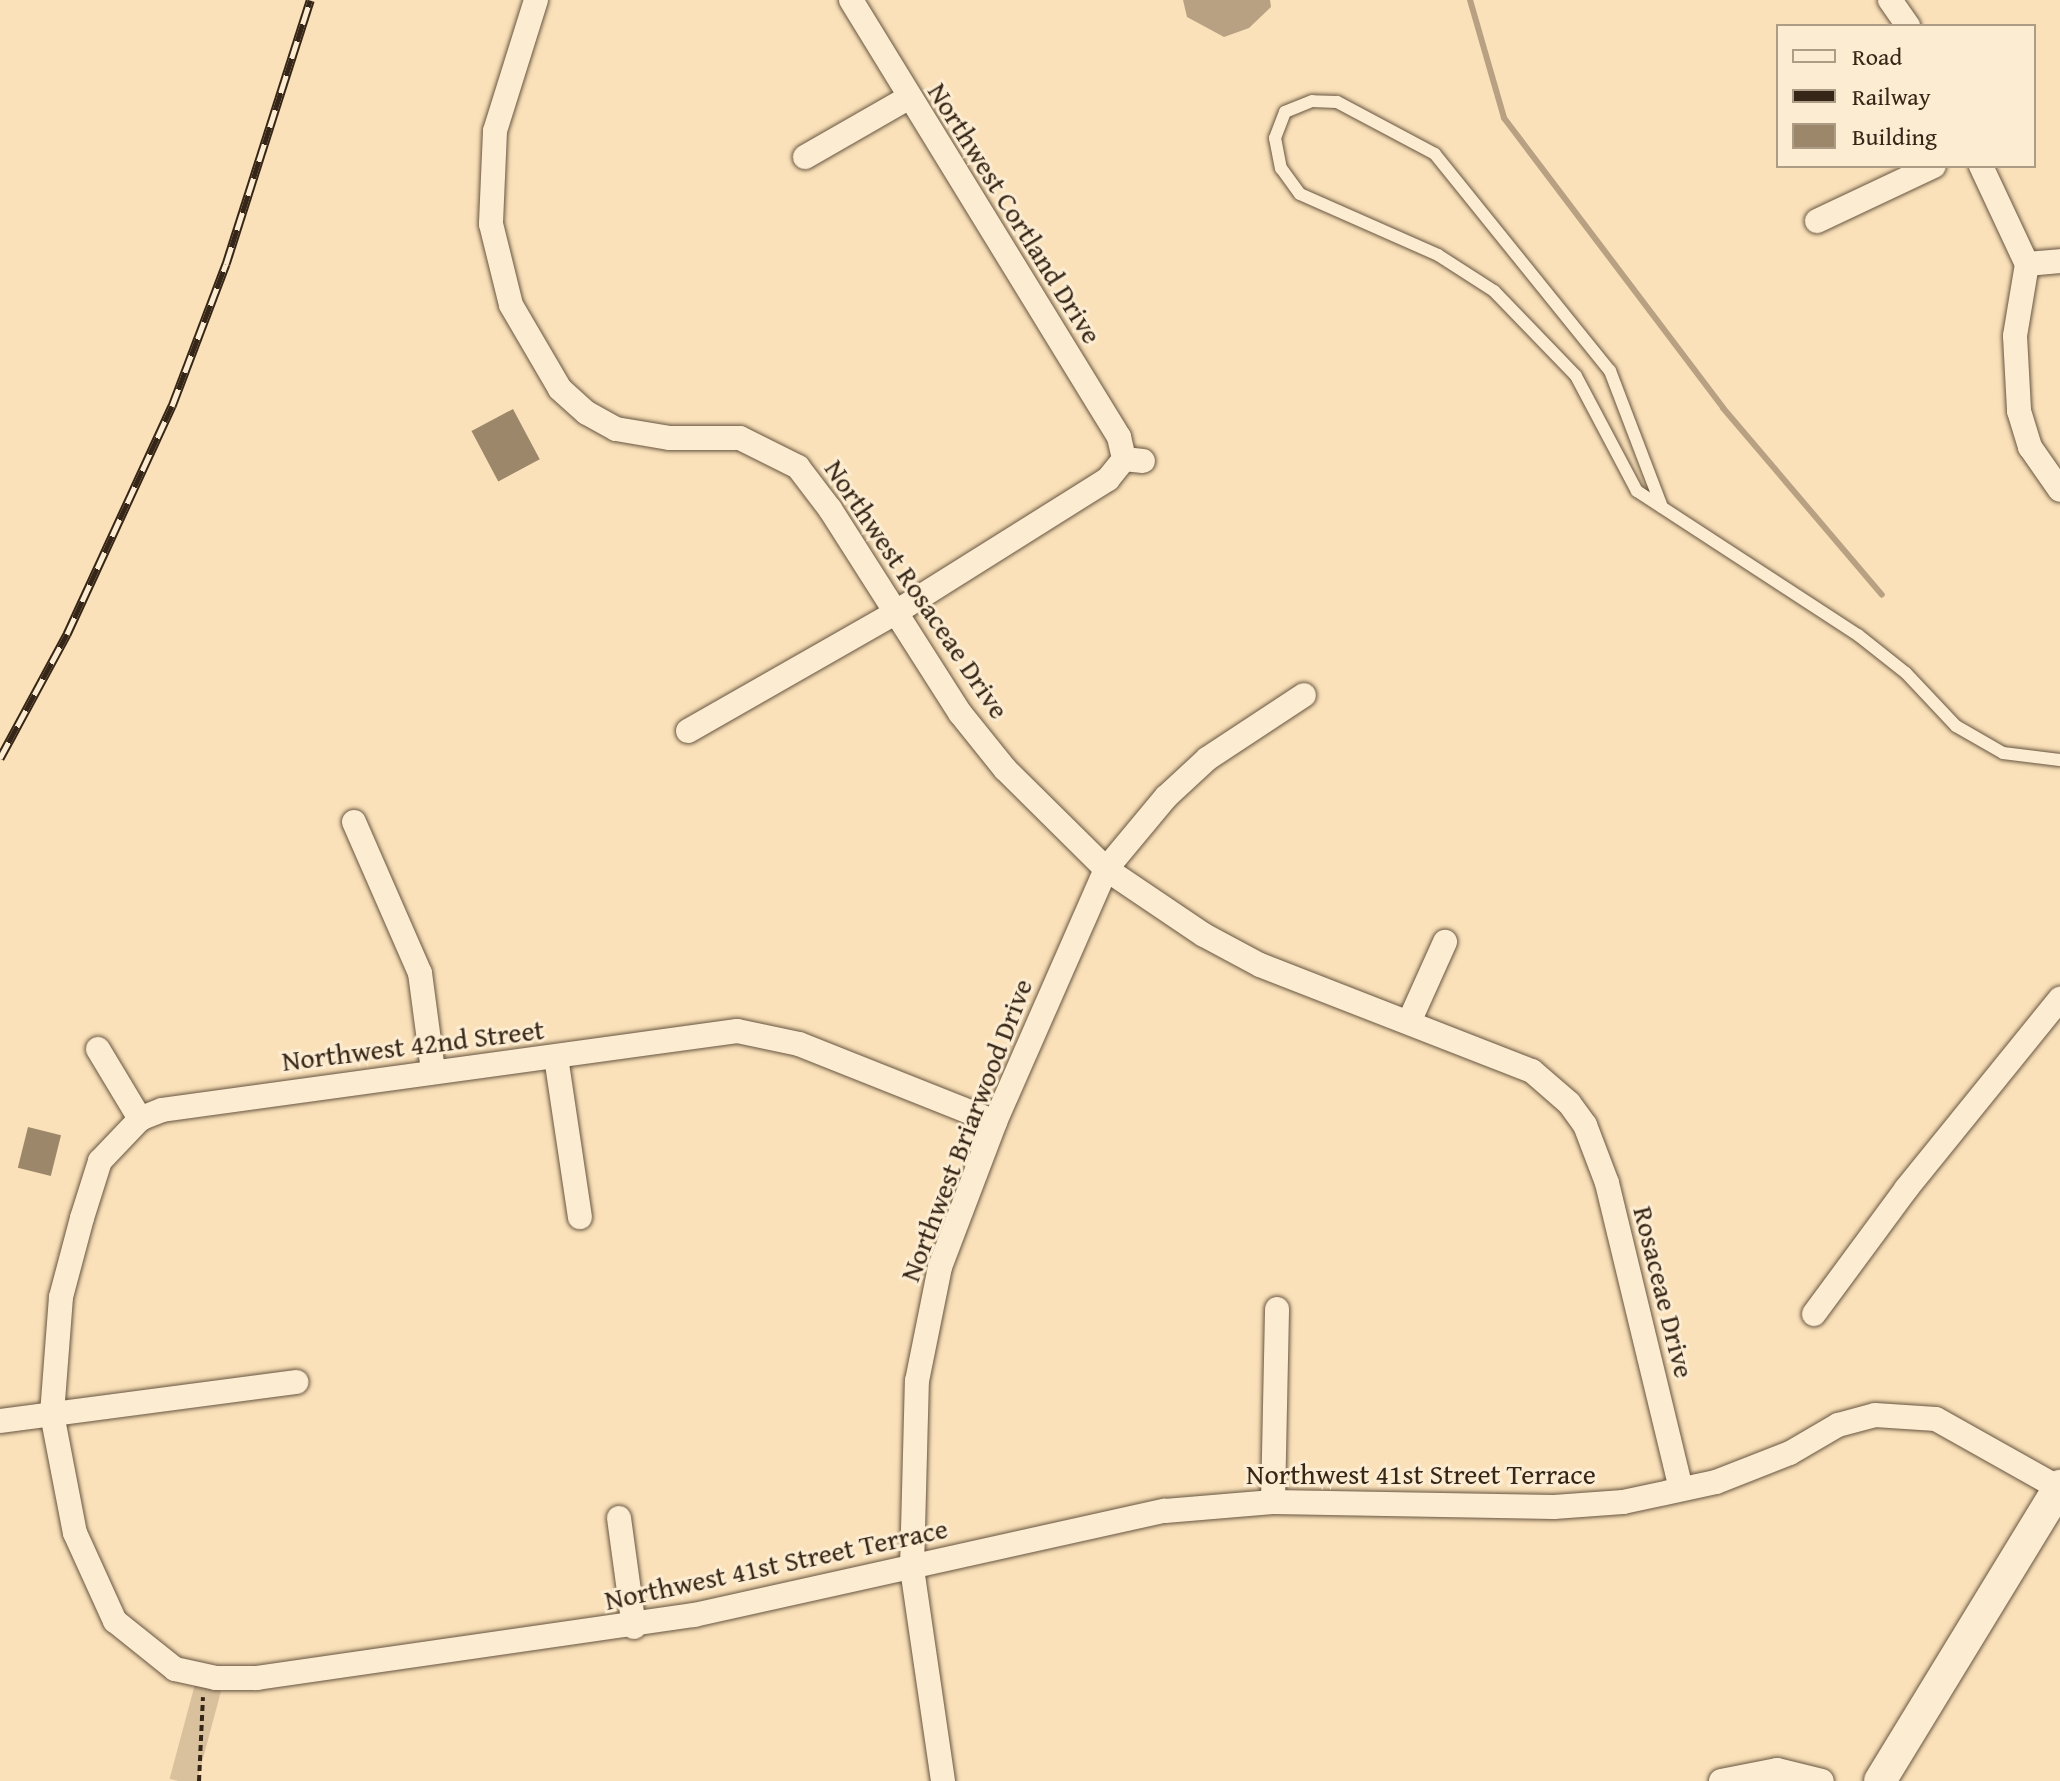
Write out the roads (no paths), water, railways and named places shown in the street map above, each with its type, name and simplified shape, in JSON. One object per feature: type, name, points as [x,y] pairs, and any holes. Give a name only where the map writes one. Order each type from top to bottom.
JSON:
[{"type":"street","name":"Northwest Rosaceae Drive","points":[[536,0],[495,131],[491,224],[498,268],[533,349],[560,389],[587,413],[616,429],[670,438],[740,438],[798,467],[830,509],[893,614],[1005,769],[1106,869],[1204,935],[1260,965],[1532,1071],[1577,1115]]},
{"type":"street","name":"Northwest Cortland Drive","points":[[688,731],[893,614],[1134,460],[908,98],[851,0]]},
{"type":"street","points":[[1890,0],[1907,24]]},
{"type":"street","points":[[805,157],[908,98]]},
{"type":"street","points":[[1817,221],[1930,168]]},
{"type":"street","points":[[1982,168],[2027,264],[2015,336],[2015,385],[2030,447],[2060,490]]},
{"type":"street","points":[[2027,264],[2060,261]]},
{"type":"street","name":"Northwest Briarwood Drive","points":[[943,1781],[912,1568],[917,1381],[925,1324],[940,1267],[995,1122],[1106,869],[1166,797],[1207,759],[1304,695]]},
{"type":"street","points":[[354,822],[420,973],[433,1071]]},
{"type":"street","points":[[1409,1022],[1445,942]]},
{"type":"street","points":[[1814,1314],[1906,1189],[2060,999]]},
{"type":"street","name":"Northwest 42nd Street","points":[[52,1414],[61,1297],[100,1161],[140,1119],[162,1110],[706,1034],[766,1033],[995,1122]]},
{"type":"street","points":[[98,1049],[140,1119]]},
{"type":"street","points":[[556,1057],[580,1217]]},
{"type":"street","name":"Rosaceae Drive","points":[[1577,1115],[1607,1183],[1681,1488]]},
{"type":"street","points":[[1273,1502],[1277,1309]]},
{"type":"street","points":[[0,1421],[296,1382]]},
{"type":"street","name":"Northwest 41st Street Terrace","points":[[52,1414],[63,1488],[95,1583],[115,1621],[175,1669],[216,1678],[257,1678],[634,1627],[912,1568],[1127,1517],[1273,1502],[1588,1507],[1753,1469],[1838,1425],[1875,1415],[1936,1419],[2059,1487]]},
{"type":"street","points":[[1880,1781],[2059,1487]]},
{"type":"street","points":[[619,1518],[634,1627]]},
{"type":"street","points":[[1721,1781],[1777,1770],[1822,1781]]},
{"type":"lane","points":[[1662,507],[1610,371],[1435,154],[1337,102],[1312,101],[1285,112],[1275,138],[1281,168],[1300,194],[1438,255],[1494,291],[1576,376],[1637,491],[1858,635],[1906,673],[1956,726],[2003,753],[2060,760]]},
{"type":"waterway","points":[[1470,0],[1504,118],[1723,408],[1882,595]]},
{"type":"railway","points":[[0,758],[67,634],[172,406],[226,264],[310,0]]}]
